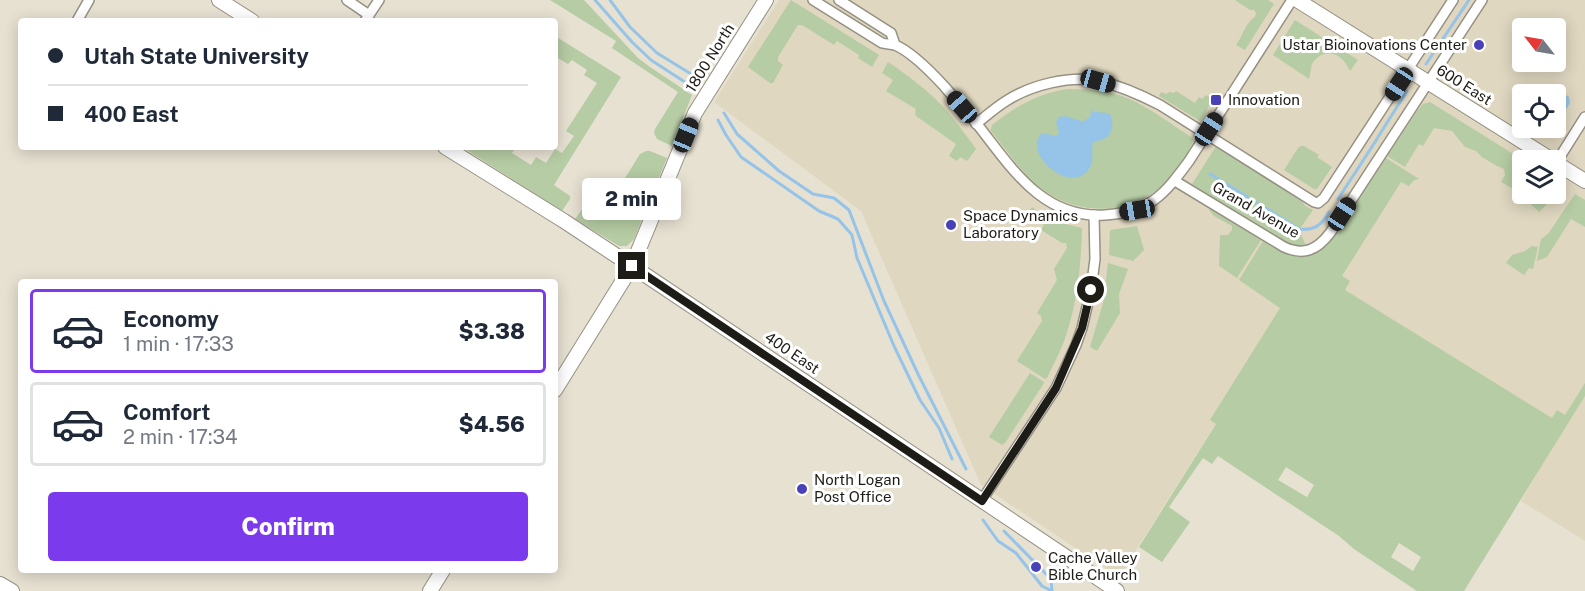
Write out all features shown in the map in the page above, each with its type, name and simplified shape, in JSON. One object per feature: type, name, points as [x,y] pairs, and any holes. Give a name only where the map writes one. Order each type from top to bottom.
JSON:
[{"type":"street","points":[[79,18],[89,0]]},
{"type":"street","points":[[219,0],[247,18]]},
{"type":"street","points":[[347,0],[367,18],[379,0]]},
{"type":"street","name":"1800 North","points":[[558,385],[632,266],[695,113],[766,0]]},
{"type":"street","points":[[813,0],[882,43],[895,45],[919,61],[933,74],[1025,184],[1045,199],[1065,209],[1094,215],[1137,210],[1158,198],[1175,181],[1295,0]]},
{"type":"street","points":[[839,0],[891,33],[895,45]]},
{"type":"street","name":"600 East","points":[[1295,0],[1535,150]]},
{"type":"street","points":[[976,124],[1006,101],[1031,88],[1064,80],[1098,81],[1142,95],[1318,203],[1324,198],[1453,0]]},
{"type":"street","name":"Grand Avenue","points":[[1175,181],[1284,247],[1297,251],[1311,250],[1323,242],[1330,233],[1482,0]]},
{"type":"street","points":[[1562,150],[1585,117]]},
{"type":"street","name":"400 East","points":[[450,150],[564,221],[1117,591]]},
{"type":"street","name":"600 East","points":[[1566,169],[1585,181]]},
{"type":"street","points":[[982,501],[1056,388],[1076,345],[1091,290],[1095,259],[1094,215]]},
{"type":"street","points":[[430,591],[441,573]]},
{"type":"street","points":[[0,584],[12,591]]},
{"type":"shaded area","points":[[779,0],[1585,0],[1585,541],[1521,501],[1554,444],[1304,284],[1119,577],[981,485],[861,211],[714,102]]},
{"type":"green space","points":[[550,0],[585,1],[638,58],[692,95],[672,146],[657,139],[654,133],[678,92],[612,48],[616,41]]},
{"type":"green space","points":[[791,0],[879,55],[872,67],[858,58],[859,55],[837,41],[834,45],[802,25],[798,25],[778,57],[778,61],[783,65],[773,83],[748,67]]},
{"type":"green space","points":[[1235,0],[1268,0],[1274,4],[1245,50],[1236,45],[1256,13]]},
{"type":"green space","points":[[1295,20],[1358,60],[1350,71],[1338,56],[1330,53],[1315,60],[1311,66],[1309,79],[1273,55]]},
{"type":"green space","points":[[558,38],[621,77],[554,185],[570,196],[562,211],[467,150],[514,150],[512,153],[531,165],[536,157],[546,163],[554,150],[562,153],[574,136],[566,131],[597,83],[584,75],[587,70],[572,60],[568,64],[558,58]]},
{"type":"green space","points":[[888,62],[926,91],[954,120],[976,149],[967,161],[960,157],[957,161],[949,156],[956,144],[916,116],[916,109],[886,91],[893,80],[882,73]]},
{"type":"green space","points":[[1067,89],[1102,91],[1128,98],[1191,137],[1192,144],[1166,182],[1153,193],[1138,201],[1123,206],[1090,208],[1058,199],[1043,190],[1029,177],[991,131],[991,128],[1019,106],[1045,94]]},
{"type":"green space","points":[[1176,91],[1195,103],[1199,97],[1202,99],[1206,95],[1210,97],[1213,92],[1216,95],[1200,121],[1159,96],[1161,92],[1166,94]]},
{"type":"green space","points":[[1430,102],[1512,153],[1512,188],[1501,182],[1505,175],[1504,169],[1482,157],[1476,151],[1465,147],[1452,131],[1434,128],[1423,146],[1419,144],[1405,167],[1387,156],[1423,104]]},
{"type":"green space","points":[[1216,146],[1313,210],[1299,230],[1306,246],[1285,243],[1192,184]]},
{"type":"green space","points":[[1301,146],[1319,155],[1317,157],[1332,167],[1317,189],[1284,170]]},
{"type":"green space","points":[[646,151],[667,158],[634,239],[627,246],[619,246],[575,219],[585,205],[602,215],[640,154]]},
{"type":"green space","points":[[1386,158],[1419,179],[1414,180],[1409,186],[1401,182],[1342,276],[1350,281],[1345,290],[1552,418],[1557,410],[1565,415],[1585,383],[1585,396],[1464,591],[1417,591],[1218,456],[1212,464],[1203,458],[1169,507],[1190,522],[1162,562],[1139,547],[1216,424],[1210,420],[1280,308],[1239,280],[1263,241],[1282,252],[1300,257],[1318,252],[1334,237]],"holes":[[[1286,467],[1314,485],[1307,497],[1278,480]],[[1399,543],[1421,557],[1413,571],[1391,557]]]},
{"type":"green space","points":[[1575,194],[1585,200],[1585,227],[1571,219],[1547,257],[1537,261],[1541,239],[1548,234]]},
{"type":"green space","points":[[1531,204],[1547,204],[1539,212]]},
{"type":"green space","points":[[1032,207],[1044,215],[1082,228],[1079,272],[1072,316],[1063,344],[1045,379],[1017,361],[1042,321],[1041,316],[1037,313],[1057,280],[1054,269],[1067,248],[1066,243],[1062,243],[1041,230],[1044,225],[1029,212]]},
{"type":"green space","points":[[1210,207],[1261,240],[1237,278],[1219,266],[1220,235],[1228,235],[1232,226],[1214,216],[1209,210]]},
{"type":"green space","points":[[1137,226],[1144,250],[1133,261],[1109,255],[1110,230]]},
{"type":"green space","points":[[1532,246],[1538,247],[1533,269],[1529,268],[1524,275],[1506,263],[1512,255]]},
{"type":"green space","points":[[1108,263],[1128,269],[1119,294],[1120,313],[1097,351],[1090,347],[1103,303]]},
{"type":"green space","points":[[1030,373],[1044,383],[1002,445],[989,437]]},
{"type":"water","points":[[1566,95],[1569,97],[1570,103],[1566,109]]},
{"type":"water","points":[[1092,109],[1094,112],[1109,113],[1112,120],[1111,132],[1106,137],[1093,142],[1092,162],[1084,175],[1074,178],[1063,176],[1044,162],[1038,152],[1037,142],[1042,133],[1056,136],[1059,133],[1056,122],[1059,117],[1065,116],[1084,121],[1090,117]]},
{"type":"waterway","points":[[595,0],[651,60],[691,86]]},
{"type":"waterway","points":[[610,0],[630,27],[657,53],[696,77]]},
{"type":"waterway","points":[[1426,64],[1469,0]]},
{"type":"waterway","points":[[1378,137],[1407,91]]},
{"type":"waterway","points":[[724,113],[737,134],[779,171],[813,194],[834,198],[849,210],[884,301],[966,469]]},
{"type":"waterway","points":[[718,120],[741,157],[819,211],[838,219],[852,235],[857,258],[894,346],[920,400],[939,428],[952,459]]},
{"type":"waterway","points":[[1338,199],[1377,139]]},
{"type":"waterway","points":[[1210,174],[1299,229],[1317,226],[1329,212]]},
{"type":"waterway","points":[[983,520],[998,541],[1016,553],[1042,586],[1052,591]]},
{"type":"waterway","points":[[1004,531],[1051,579],[1052,591]]},
{"type":"place","name":"Ustar Bioinovations Center","points":[[1479,45]]},
{"type":"place","name":"Innovation","points":[[1216,100]]},
{"type":"place","name":"Space Dynamics Laboratory","points":[[951,225]]},
{"type":"place","name":"North Logan Post Office","points":[[802,489]]},
{"type":"place","name":"Cache Valley Bible Church","points":[[1036,567]]},
{"type":"route","points":[[632,266],[982,501],[1056,388],[1076,345],[1091,290]]}]
